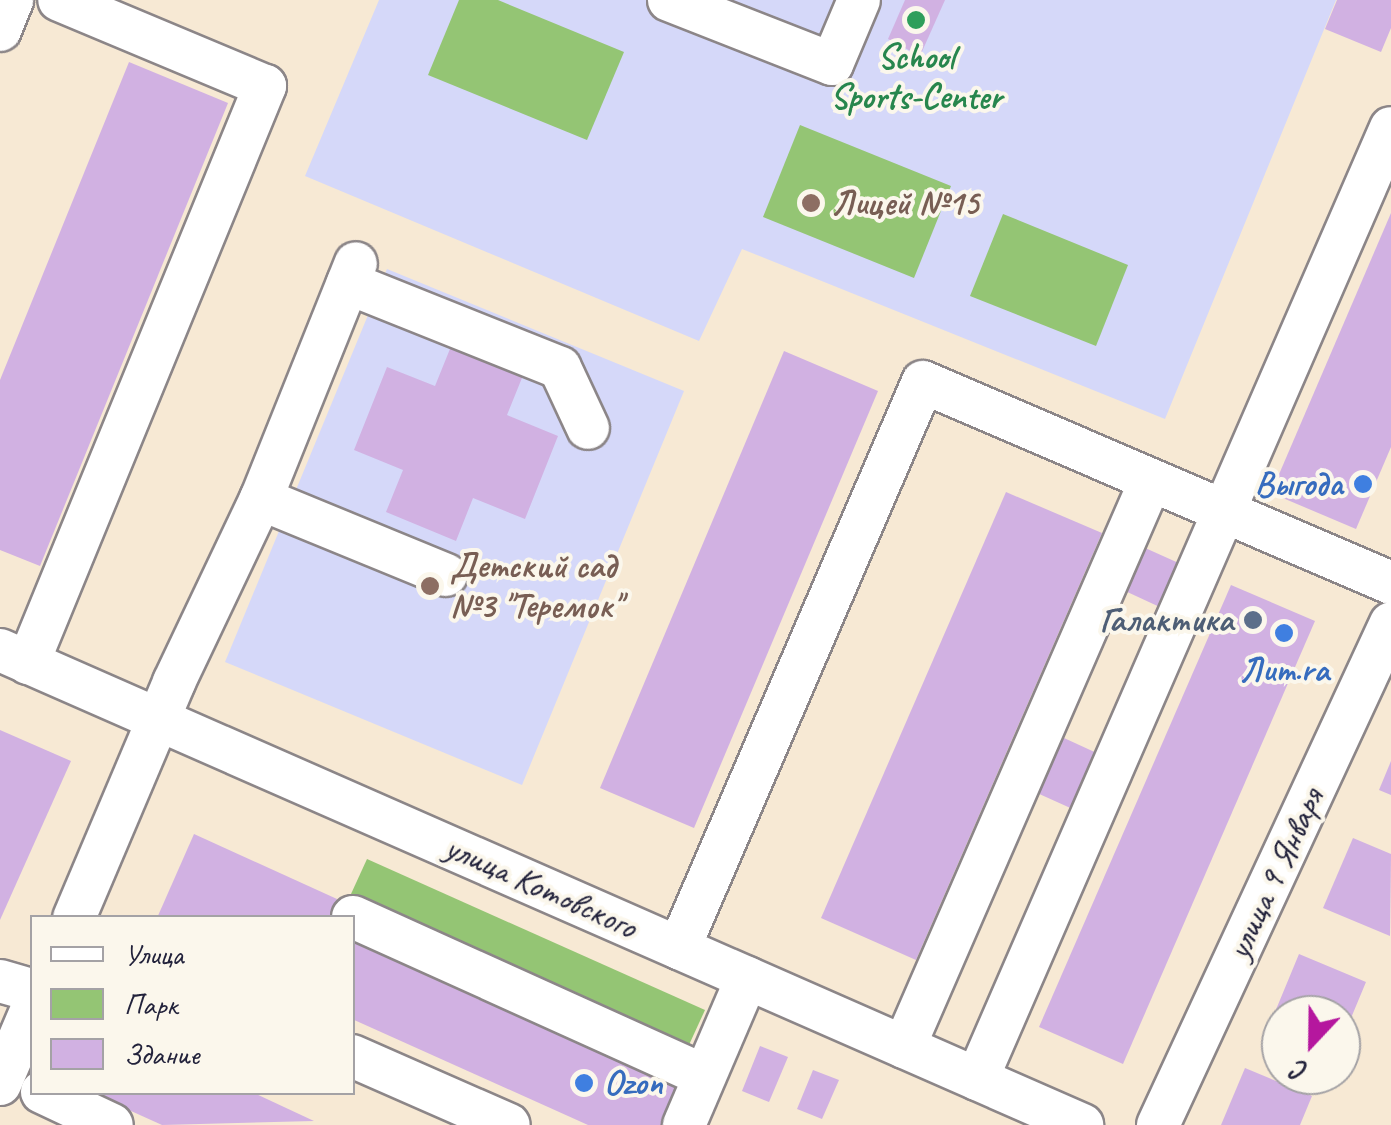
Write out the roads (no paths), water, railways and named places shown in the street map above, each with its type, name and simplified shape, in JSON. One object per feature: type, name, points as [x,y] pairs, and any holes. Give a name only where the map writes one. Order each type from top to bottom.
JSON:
[{"type":"street","points":[[0,30],[12,0]]},
{"type":"street","points":[[14,656],[264,86],[59,0]]},
{"type":"street","points":[[669,0],[832,64],[859,0]]},
{"type":"street","points":[[977,1079],[1391,128]]},
{"type":"street","points":[[75,915],[261,499],[352,273],[560,368],[588,428]]},
{"type":"street","points":[[679,948],[923,382],[1391,583]]},
{"type":"street","points":[[904,1047],[1151,480]]},
{"type":"street","points":[[261,499],[446,575]]},
{"type":"street","name":"улица 9 Января","points":[[1158,1125],[1391,623]]},
{"type":"street","name":"улица Котовского","points":[[14,656],[1082,1125]]},
{"type":"street","points":[[355,918],[703,1076]]},
{"type":"street","points":[[684,1125],[747,978]]},
{"type":"street","points":[[0,980],[30,989]]},
{"type":"street","points":[[12,1082],[30,1016]]},
{"type":"street","points":[[355,1057],[509,1125]]},
{"type":"street","points":[[48,1095],[112,1125]]},
{"type":"place","name":"School Sports-Center","points":[[916,20]]},
{"type":"place","name":"Лицей №15","points":[[811,203]]},
{"type":"place","name":"Выгода","points":[[1363,484]]},
{"type":"place","name":"Детский сад №3 \"Теремок\"","points":[[430,586]]},
{"type":"place","name":"Галактика","points":[[1253,620]]},
{"type":"place","name":"Лит.ra","points":[[1284,633]]},
{"type":"place","name":"Ozon","points":[[584,1083]]}]
